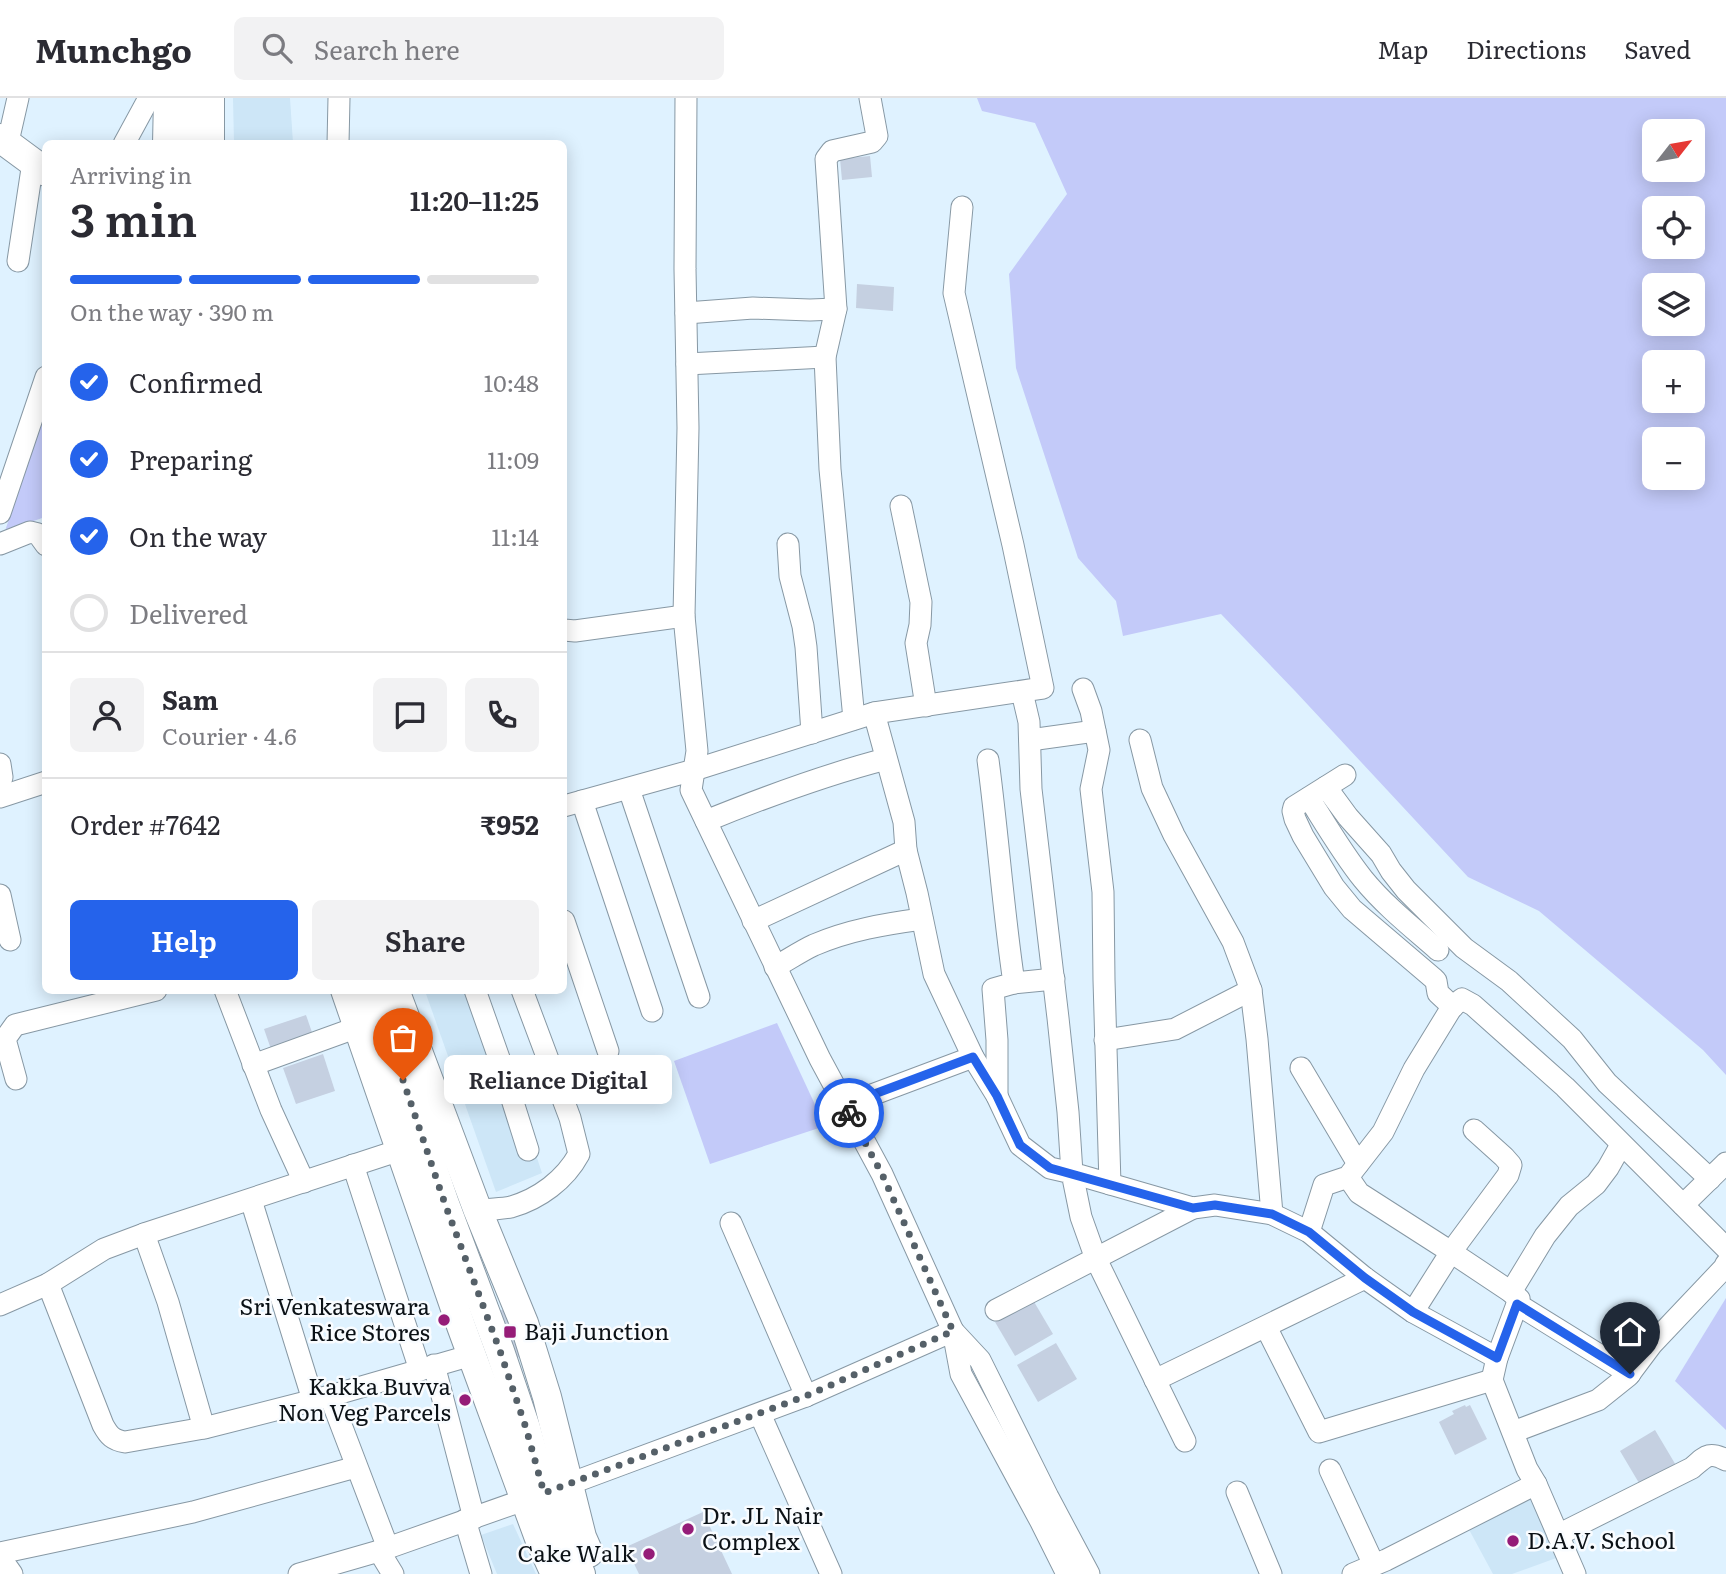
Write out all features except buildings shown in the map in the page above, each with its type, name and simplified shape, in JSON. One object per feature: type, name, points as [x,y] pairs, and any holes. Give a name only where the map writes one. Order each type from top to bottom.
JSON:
[{"type":"main road","points":[[167,140],[168,98]]},
{"type":"main road","points":[[189,140],[191,98]]},
{"type":"main road","points":[[209,140],[210,98]]},
{"type":"main road","points":[[3,141],[39,167]]},
{"type":"main road","points":[[346,994],[472,1355],[546,1493],[581,1574]]},
{"type":"main road","points":[[373,994],[445,1204],[504,1364],[546,1493],[582,1537],[599,1574]]},
{"type":"main road","points":[[397,994],[478,1211],[524,1323],[547,1396],[546,1493],[540,1541],[555,1574]]},
{"type":"street","points":[[3,141],[19,98]]},
{"type":"street","points":[[126,140],[149,98]]},
{"type":"street","points":[[338,140],[340,98]]},
{"type":"street","points":[[686,98],[685,313],[688,428],[684,616],[698,751],[691,790],[820,1059],[882,1174],[953,1331],[961,1374],[1067,1574]]},
{"type":"street","points":[[870,98],[877,136],[872,142],[832,151],[827,159],[836,309],[825,357],[830,469],[864,716],[886,759],[904,822],[906,850],[934,974],[973,1057],[997,1096],[1020,1145],[1050,1168],[1193,1208]]},
{"type":"street","points":[[18,261],[39,167]]},
{"type":"street","points":[[652,1011],[573,804],[694,770],[864,716],[1043,688],[1013,545],[954,293],[962,207]]},
{"type":"street","points":[[685,313],[753,308],[836,309]]},
{"type":"street","points":[[687,363],[825,357]]},
{"type":"street","points":[[0,513],[42,389]]},
{"type":"street","points":[[901,506],[921,601],[916,643],[926,706]]},
{"type":"street","points":[[0,544],[30,533],[42,537]]},
{"type":"street","points":[[788,544],[790,576],[806,647],[812,733]]},
{"type":"street","points":[[567,630],[684,616]]},
{"type":"street","points":[[1083,689],[1091,711],[1099,750],[1091,789],[1103,892],[1110,1184]]},
{"type":"street","points":[[1021,692],[1029,722],[1031,789],[1054,979],[1072,1173],[1081,1217],[1096,1259],[1185,1441]]},
{"type":"street","points":[[1030,740],[1095,731]]},
{"type":"street","points":[[1140,740],[1152,788],[1174,835],[1233,942],[1251,990],[1272,1214]]},
{"type":"street","points":[[706,821],[783,790],[886,759]]},
{"type":"street","points":[[988,760],[1014,983]]},
{"type":"street","points":[[0,764],[0,785]]},
{"type":"street","points":[[1345,775],[1294,807],[1295,819],[1334,887],[1352,909],[1436,981],[1438,993],[1453,1007]]},
{"type":"street","points":[[0,797],[42,783]]},
{"type":"street","points":[[629,789],[699,997]]},
{"type":"street","points":[[1317,792],[1348,817],[1376,847],[1445,943]]},
{"type":"street","points":[[1317,792],[1340,848],[1364,880],[1390,907],[1445,943],[1464,948],[1510,981],[1572,1039],[1607,1083],[1710,1179]]},
{"type":"street","points":[[753,921],[906,850]]},
{"type":"street","points":[[0,895],[10,940]]},
{"type":"street","points":[[775,967],[814,945],[847,933],[922,919]]},
{"type":"street","points":[[567,930],[608,1051]]},
{"type":"street","points":[[1421,969],[1445,943]]},
{"type":"street","points":[[997,1096],[993,989],[1014,983],[1054,979]]},
{"type":"street","points":[[1105,1040],[1175,1029],[1251,990]]},
{"type":"street","points":[[16,1079],[2,1040],[15,1024],[139,994]]},
{"type":"street","points":[[226,994],[271,1110],[304,1182]]},
{"type":"street","points":[[476,994],[528,1150]]},
{"type":"street","points":[[478,1211],[510,1207],[546,1191],[567,1171],[579,1154],[570,1118],[524,994]]},
{"type":"street","points":[[1309,1232],[1324,1185],[1353,1171],[1383,1132],[1414,1069],[1453,1007],[1462,999],[1473,1004],[1565,1087],[1726,1248]]},
{"type":"street","points":[[253,1065],[358,1027]]},
{"type":"street","points":[[845,1105],[973,1057]]},
{"type":"street","points":[[1301,1068],[1353,1171],[1359,1193],[1630,1374]]},
{"type":"street","points":[[1413,1312],[1451,1252],[1508,1175],[1511,1165],[1475,1130]]},
{"type":"street","points":[[1575,1574],[1527,1469],[1492,1380],[1514,1298],[1545,1236],[1569,1206],[1596,1184],[1621,1144]]},
{"type":"street","points":[[0,1305],[48,1284],[104,1249],[400,1150]]},
{"type":"street","points":[[1683,1205],[1726,1163]]},
{"type":"street","points":[[353,1165],[427,1367],[470,1519],[481,1574]]},
{"type":"street","points":[[251,1199],[321,1398],[356,1468],[393,1574]]},
{"type":"street","points":[[996,1310],[1193,1208],[1215,1205],[1272,1214],[1309,1232],[1365,1278],[1413,1312],[1497,1358]]},
{"type":"street","points":[[731,1223],[806,1396]]},
{"type":"street","points":[[144,1234],[168,1302],[204,1428]]},
{"type":"street","points":[[1513,1432],[1598,1400],[1630,1374],[1652,1344],[1726,1264]]},
{"type":"street","points":[[1155,1380],[1365,1278]]},
{"type":"street","points":[[48,1284],[103,1425],[116,1440],[129,1442],[204,1428],[472,1355]]},
{"type":"street","points":[[1266,1327],[1319,1432],[1492,1380]]},
{"type":"street","points":[[299,1574],[383,1550],[760,1414],[953,1331]]},
{"type":"street","points":[[953,1331],[980,1360],[1089,1574]]},
{"type":"street","points":[[760,1414],[831,1574]]},
{"type":"street","points":[[1558,1535],[1692,1468],[1705,1457],[1717,1455],[1726,1460]]},
{"type":"street","points":[[12,1574],[0,1555],[193,1512],[356,1468]]},
{"type":"street","points":[[1330,1470],[1374,1565]]},
{"type":"street","points":[[1353,1574],[1536,1484]]},
{"type":"street","points":[[1237,1492],[1271,1574]]},
{"type":"shaded area","points":[[233,98],[290,98],[293,140],[234,140]]},
{"type":"shaded area","points":[[977,98],[1726,98],[1726,1075],[1703,1050],[1539,911],[1468,877],[1221,614],[1123,636],[1116,601],[1078,558],[1016,368],[1009,274],[1067,194],[1035,123],[982,111]]},
{"type":"shaded area","points":[[42,420],[42,518],[5,531]]},
{"type":"shaded area","points":[[426,994],[483,994],[542,1173],[496,1192]]},
{"type":"shaded area","points":[[777,1023],[825,1126],[710,1164],[674,1061]]},
{"type":"shaded area","points":[[1726,1298],[1726,1430],[1675,1381]]},
{"type":"shaded area","name":"D.A.V. School","points":[[1531,1493],[1559,1557],[1512,1574],[1493,1574],[1466,1524]]},
{"type":"shaded area","points":[[513,1524],[536,1574],[497,1574],[481,1535]]},
{"type":"way so far","points":[[403,1080],[445,1204],[500,1351],[544,1493],[806,1396],[953,1331],[882,1174],[849,1113]]},
{"type":"place","name":"Reliance Digital","points":[[403,1080]]},
{"type":"place","name":"Sri Venkateswara Rice Stores","points":[[444,1320]]},
{"type":"place","name":"Baji Junction","points":[[510,1332]]},
{"type":"place","name":"Kakka Buvva Non Veg Parcels","points":[[465,1400]]},
{"type":"place","name":"Dr. JL Nair Complex","points":[[688,1529]]},
{"type":"place","name":"D.A.V. School","points":[[1513,1541]]},
{"type":"place","name":"Cake Walk","points":[[649,1554]]},
{"type":"route","points":[[849,1113],[845,1105],[973,1057],[997,1096],[1020,1145],[1050,1168],[1193,1208],[1215,1205],[1272,1214],[1309,1232],[1365,1278],[1413,1312],[1497,1358],[1517,1304],[1630,1374]]}]
